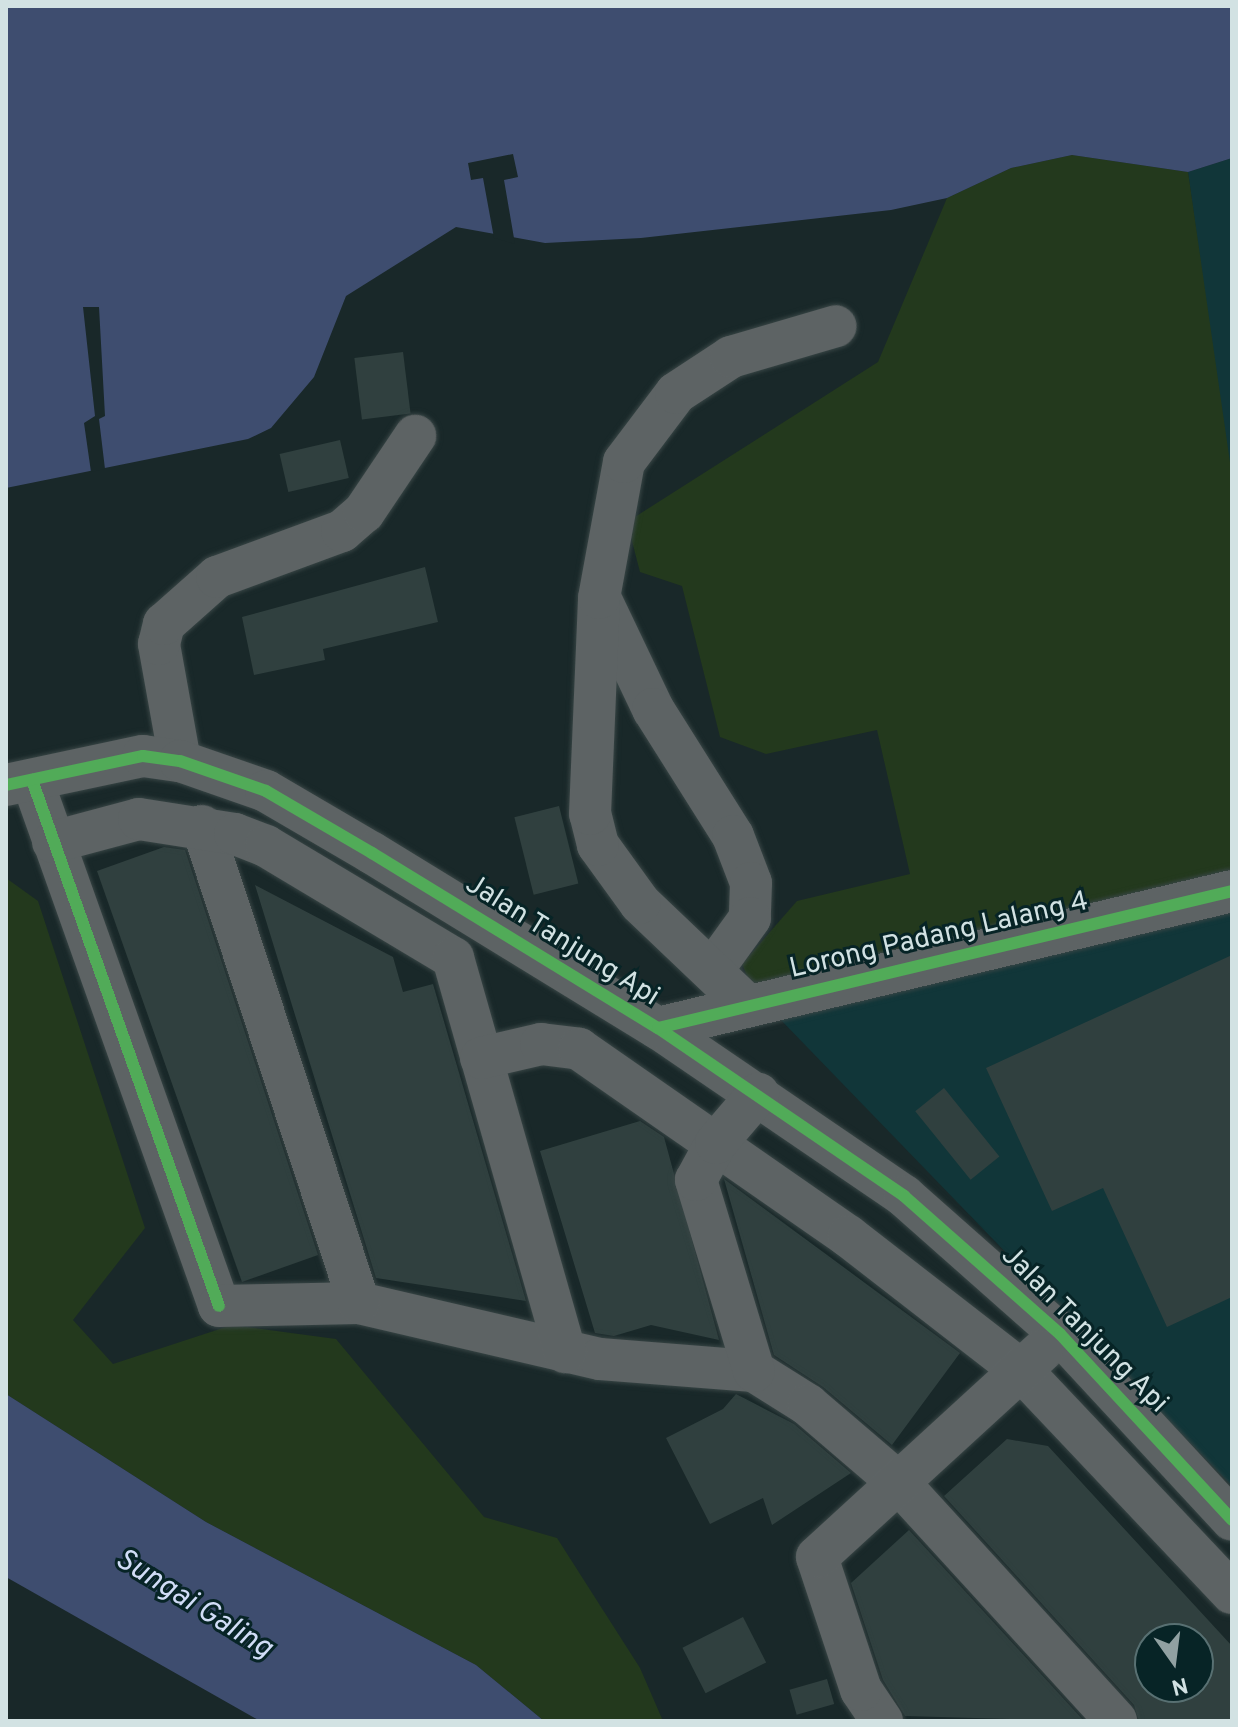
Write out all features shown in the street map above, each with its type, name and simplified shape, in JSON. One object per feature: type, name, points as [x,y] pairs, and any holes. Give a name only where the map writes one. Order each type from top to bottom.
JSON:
[{"type":"street","points":[[748,1006],[714,968],[640,903],[598,845],[590,814],[599,598],[624,462],[676,393],[731,357],[836,326]]},
{"type":"street","points":[[180,761],[159,644],[164,624],[217,577],[342,531],[364,512],[415,436]]},
{"type":"street","points":[[599,598],[653,709],[733,836],[751,883],[750,918],[714,968]]},
{"type":"street","name":"Jalan Tanjung Api","points":[[19,782],[143,756],[180,761],[266,791],[658,1028],[758,1094],[927,1214],[1060,1334],[1231,1518]]},
{"type":"street","points":[[19,782],[53,842],[219,1306],[359,1303],[565,1352],[754,1371],[808,1405],[899,1483],[1116,1721]]},
{"type":"street","points":[[53,842],[139,819],[202,826],[266,846],[448,954],[565,1352]]},
{"type":"street","points":[[202,826],[359,1303]]},
{"type":"street","name":"Lorong Padang Lalang 4","points":[[658,1028],[1232,891]]},
{"type":"street","points":[[481,1058],[541,1044],[579,1049],[716,1143],[971,1327],[1021,1370],[1232,1593]]},
{"type":"street","points":[[754,1371],[696,1180],[716,1143],[758,1094]]},
{"type":"street","points":[[882,1721],[861,1690],[817,1557],[1060,1334]]},
{"type":"shaded area","points":[[1232,158],[1232,493],[1188,172]]},
{"type":"shaded area","points":[[1232,869],[1232,1486],[749,987]]},
{"type":"green space","points":[[1072,155],[1188,172],[1232,476],[1232,870],[752,988],[742,964],[797,901],[910,874],[877,730],[766,754],[720,737],[682,586],[640,572],[627,522],[878,362],[947,198],[1011,168]]},
{"type":"green space","points":[[6,878],[38,901],[145,1228],[73,1320],[113,1364],[232,1325],[336,1339],[484,1517],[557,1538],[640,1668],[663,1721],[544,1721],[476,1665],[206,1522],[6,1394]]},
{"type":"water","points":[[6,6],[1232,6],[1232,158],[1188,172],[1072,155],[1011,168],[947,198],[891,210],[641,238],[545,243],[456,227],[346,296],[314,377],[271,428],[248,439],[6,488]]},
{"type":"water","name":"Sungai Galing","points":[[6,1394],[206,1522],[476,1665],[544,1721],[260,1721],[6,1577]]},
{"type":"pier","points":[[513,154],[518,177],[504,180],[515,244],[494,238],[483,178],[471,180],[468,163]]},
{"type":"pier","points":[[83,307],[99,307],[105,416],[99,419],[105,469],[91,472],[84,423],[95,416]]},
{"type":"building","points":[[403,352],[411,414],[362,420],[354,358]]},
{"type":"building","points":[[340,440],[349,478],[288,492],[280,454]]},
{"type":"building","points":[[425,567],[438,622],[323,649],[325,660],[254,675],[242,617]]},
{"type":"building","points":[[559,806],[578,884],[534,895],[514,817]]},
{"type":"building","points":[[164,847],[185,850],[318,1255],[242,1282],[97,871]]},
{"type":"building","points":[[255,885],[393,957],[403,992],[433,984],[526,1301],[376,1278]]},
{"type":"building","points":[[1232,955],[1232,1297],[1167,1327],[1103,1188],[1052,1211],[986,1068]]},
{"type":"building","points":[[944,1088],[999,1156],[971,1180],[915,1111]]},
{"type":"building","points":[[640,1121],[664,1137],[719,1340],[651,1325],[614,1336],[595,1333],[540,1151]]},
{"type":"building","points":[[724,1179],[960,1353],[892,1445],[823,1387],[774,1355]]},
{"type":"building","points":[[736,1394],[794,1424],[851,1473],[772,1525],[763,1498],[710,1524],[666,1438],[723,1409]]},
{"type":"building","points":[[1007,1439],[1048,1446],[1211,1623],[1134,1623],[1134,1703],[1214,1703],[1214,1626],[1232,1646],[1232,1721],[1139,1721],[1134,1705],[944,1496]]},
{"type":"building","points":[[909,1530],[1084,1721],[905,1716],[883,1680],[851,1583]]},
{"type":"building","points":[[743,1617],[766,1662],[706,1693],[682,1648]]},
{"type":"building","points":[[827,1679],[834,1704],[797,1715],[790,1690]]},
{"type":"cycle path","points":[[6,785],[143,756],[180,761],[266,791],[372,853],[658,1028],[904,1196],[1060,1334],[1232,1520]]},
{"type":"cycle path","points":[[32,780],[219,1306]]},
{"type":"cycle path","points":[[658,1028],[1232,891]]}]
